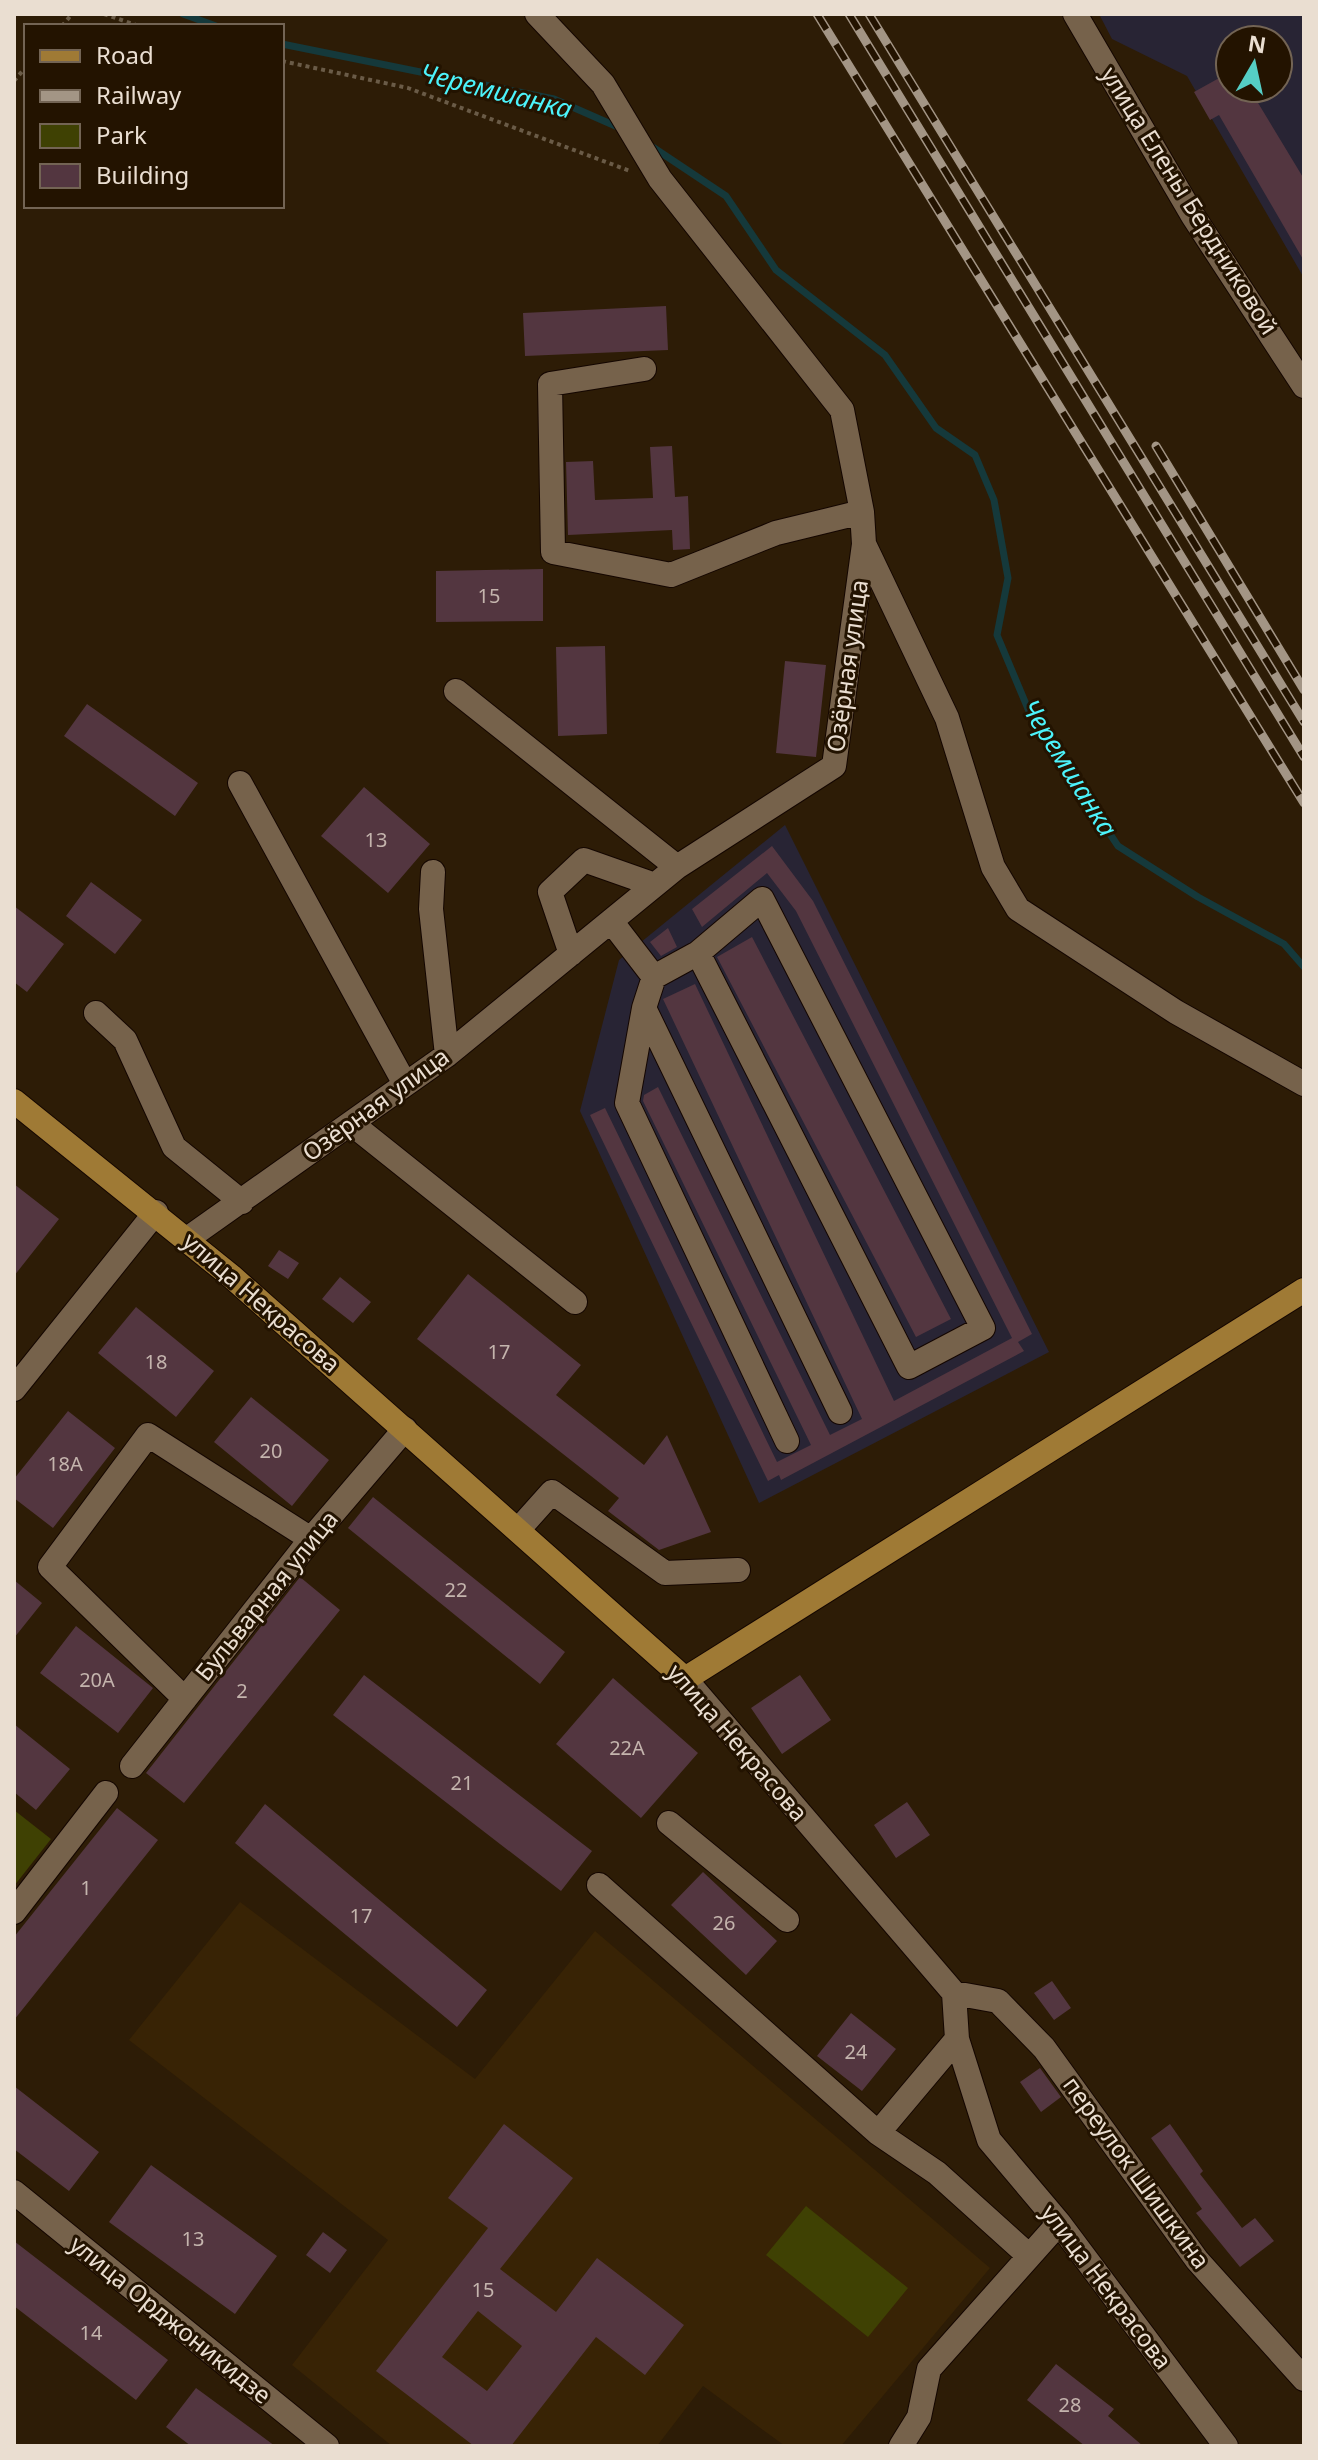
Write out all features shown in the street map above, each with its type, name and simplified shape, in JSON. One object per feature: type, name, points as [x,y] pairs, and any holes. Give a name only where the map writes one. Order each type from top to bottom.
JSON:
[{"type":"main road","name":"улица Некрасова","points":[[14,1101],[156,1212],[685,1679]]},
{"type":"main road","points":[[685,1679],[1304,1290]]},
{"type":"street","name":"Озёрная улица","points":[[187,1239],[447,1055],[677,867],[834,766],[864,544],[862,512],[842,410],[660,179],[603,84],[537,14]]},
{"type":"street","name":"улица Елены Бердниковой","points":[[1075,14],[1193,216],[1304,386]]},
{"type":"street","points":[[644,369],[550,384],[553,552],[671,575],[776,533],[862,512]]},
{"type":"street","points":[[864,544],[947,718],[993,867],[1018,909],[1176,1012],[1304,1084]]},
{"type":"street","points":[[456,691],[677,867]]},
{"type":"street","points":[[240,783],[405,1084]]},
{"type":"street","points":[[571,954],[550,892],[584,860],[655,885]]},
{"type":"street","points":[[433,872],[431,909],[447,1055]]},
{"type":"street","points":[[698,953],[909,1367],[983,1328],[762,899],[698,953],[654,977],[644,1008],[627,1103],[787,1441]]},
{"type":"street","points":[[611,921],[654,977]]},
{"type":"street","points":[[644,1008],[840,1412]]},
{"type":"street","points":[[96,1013],[125,1040],[174,1147],[242,1202]]},
{"type":"street","points":[[352,1124],[575,1302]]},
{"type":"street","points":[[14,1389],[156,1212]]},
{"type":"street","name":"Бульварная улица","points":[[132,1766],[311,1539],[405,1429]]},
{"type":"street","points":[[185,1699],[50,1567],[148,1435],[311,1539]]},
{"type":"street","points":[[518,1530],[552,1492],[665,1573],[738,1570]]},
{"type":"street","name":"улица Некрасова","points":[[685,1679],[954,1993],[957,2039],[989,2140],[1059,2223],[1226,2446]]},
{"type":"street","points":[[14,1912],[106,1793]]},
{"type":"street","points":[[669,1823],[787,1920]]},
{"type":"street","points":[[599,1885],[878,2133],[937,2173],[1028,2255]]},
{"type":"street","name":"переулок Шишкина","points":[[954,1993],[998,2001],[1044,2048],[1197,2260],[1304,2379]]},
{"type":"street","points":[[878,2133],[957,2039]]},
{"type":"street","name":"улица Орджоникидзе","points":[[14,2192],[327,2446]]},
{"type":"street","points":[[901,2446],[919,2417],[929,2369],[1059,2223]]},
{"type":"path","points":[[104,14],[133,24]]},
{"type":"path","points":[[284,61],[408,88],[501,120],[602,163],[660,179]]},
{"type":"shaded area","points":[[1099,14],[1304,14],[1304,278],[1187,76],[1112,39]]},
{"type":"shaded area","points":[[785,825],[1049,1352],[759,1503],[580,1111],[619,960]]},
{"type":"shaded area","points":[[240,1902],[475,2079],[595,1931],[990,2268],[841,2446],[785,2446],[703,2386],[657,2446],[392,2446],[292,2365],[388,2240],[129,2040]]},
{"type":"green space","points":[[14,1810],[51,1839],[14,1886]]},
{"type":"green space","points":[[806,2206],[908,2288],[868,2337],[766,2255]]},
{"type":"building","points":[[1214,81],[1214,104],[1259,104],[1304,179],[1304,261],[1219,115],[1210,120],[1194,92]]},
{"type":"building","points":[[666,306],[668,350],[525,356],[523,313]]},
{"type":"building","points":[[672,446],[675,497],[688,496],[690,549],[673,550],[672,530],[568,535],[566,462],[593,461],[595,500],[653,498],[650,447]]},
{"type":"building","points":[[543,569],[543,621],[436,622],[436,571]]},
{"type":"building","points":[[605,646],[607,734],[558,736],[556,647]]},
{"type":"building","points":[[785,661],[826,665],[816,757],[776,753]]},
{"type":"building","points":[[87,704],[198,783],[175,816],[64,736]]},
{"type":"building","points":[[364,787],[430,844],[388,893],[321,836]]},
{"type":"building","points":[[772,846],[813,901],[1032,1334],[1018,1342],[1024,1351],[781,1480],[779,1475],[768,1481],[590,1115],[605,1108],[777,1462],[811,1445],[643,1101],[644,1095],[658,1087],[830,1435],[862,1419],[663,999],[695,984],[894,1401],[1012,1338],[796,911],[767,873],[702,927],[692,909]]},
{"type":"building","points":[[91,882],[142,920],[115,954],[66,916]]},
{"type":"building","points":[[14,906],[64,944],[27,992],[14,982]]},
{"type":"building","points":[[668,928],[677,947],[661,956],[650,942]]},
{"type":"building","points":[[752,937],[951,1319],[916,1337],[717,957]]},
{"type":"building","points":[[14,1184],[59,1219],[14,1276]]},
{"type":"building","points":[[279,1250],[299,1263],[288,1279],[268,1266]]},
{"type":"building","points":[[468,1274],[581,1365],[556,1395],[644,1465],[667,1435],[711,1532],[659,1550],[608,1511],[619,1498],[417,1339]]},
{"type":"building","points":[[340,1277],[371,1302],[353,1323],[322,1299]]},
{"type":"building","points":[[136,1307],[214,1371],[176,1417],[98,1353]]},
{"type":"building","points":[[251,1397],[329,1460],[292,1506],[214,1442]]},
{"type":"building","points":[[68,1411],[115,1448],[53,1528],[14,1498],[14,1479]]},
{"type":"building","points":[[373,1497],[565,1652],[540,1684],[348,1528]]},
{"type":"building","points":[[300,1577],[340,1610],[184,1803],[146,1773]]},
{"type":"building","points":[[14,1580],[42,1603],[14,1638]]},
{"type":"building","points":[[76,1626],[153,1688],[118,1733],[40,1673]]},
{"type":"building","points":[[364,1675],[592,1851],[561,1891],[333,1715]]},
{"type":"building","points":[[800,1675],[831,1720],[782,1754],[751,1708]]},
{"type":"building","points":[[613,1678],[698,1753],[641,1818],[556,1744]]},
{"type":"building","points":[[14,1724],[70,1769],[36,1810],[14,1792]]},
{"type":"building","points":[[907,1802],[930,1835],[896,1858],[874,1825]]},
{"type":"building","points":[[265,1804],[487,1990],[457,2027],[235,1843]]},
{"type":"building","points":[[117,1808],[158,1840],[14,2020],[14,1937]]},
{"type":"building","points":[[703,1872],[777,1941],[746,1975],[671,1905]]},
{"type":"building","points":[[1052,1981],[1071,2008],[1054,2020],[1034,1993]]},
{"type":"building","points":[[851,2013],[896,2049],[862,2091],[817,2056]]},
{"type":"building","points":[[1040,2068],[1061,2097],[1041,2112],[1020,2082]]},
{"type":"building","points":[[14,2086],[99,2152],[69,2191],[14,2149]]},
{"type":"building","points":[[504,2124],[573,2178],[500,2269],[556,2312],[597,2258],[684,2325],[645,2375],[596,2337],[511,2446],[474,2446],[376,2371],[488,2228],[448,2198]],"holes":[[[478,2311],[522,2346],[487,2391],[442,2357]]]},
{"type":"building","points":[[1170,2124],[1203,2171],[1200,2174],[1242,2228],[1255,2218],[1274,2241],[1240,2267],[1196,2213],[1202,2209],[1151,2138]]},
{"type":"building","points":[[151,2165],[277,2256],[235,2314],[109,2222]]},
{"type":"building","points":[[323,2232],[347,2250],[330,2273],[306,2255]]},
{"type":"building","points":[[14,2241],[168,2360],[136,2400],[14,2306]]},
{"type":"building","points":[[1056,2364],[1114,2409],[1108,2416],[1143,2446],[1085,2446],[1027,2400]]},
{"type":"building","points":[[196,2388],[275,2446],[191,2446],[166,2427]]},
{"type":"waterway","name":"Черемшанка","points":[[183,14],[210,24]]},
{"type":"waterway","name":"Черемшанка","points":[[284,44],[554,99],[620,128]]},
{"type":"waterway","name":"Черемшанка","points":[[651,146],[726,196],[776,270],[885,355],[936,428],[975,455],[994,500],[1008,578],[997,635],[1031,716],[1118,846],[1198,897],[1284,944],[1304,967]]},
{"type":"railway","points":[[817,14],[1304,803]]},
{"type":"railway","points":[[849,14],[1304,757]]},
{"type":"railway","points":[[869,14],[1304,722]]},
{"type":"railway","points":[[1156,446],[1304,690]]}]
